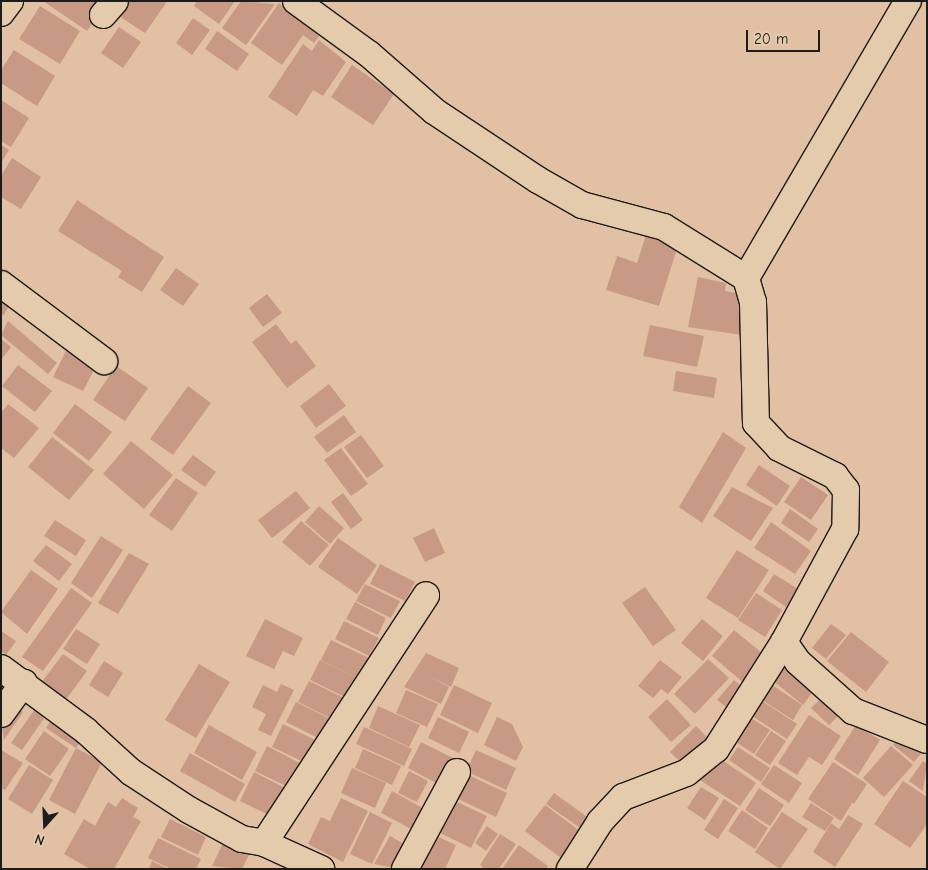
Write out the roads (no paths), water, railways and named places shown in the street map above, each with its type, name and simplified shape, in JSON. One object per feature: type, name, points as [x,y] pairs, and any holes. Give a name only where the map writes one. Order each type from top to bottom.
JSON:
[{"type":"street","points":[[1,13],[10,1]]},
{"type":"street","points":[[296,1],[369,54],[434,111],[538,180],[582,205],[664,227],[746,278],[752,302],[756,423],[778,448],[835,476],[847,500],[845,529],[784,642],[716,749],[686,773],[623,797],[600,822],[570,869]]},
{"type":"street","points":[[746,278],[908,1]]},
{"type":"street","points":[[1,284],[104,361]]},
{"type":"street","points":[[264,843],[426,595]]},
{"type":"street","points":[[784,642],[798,662],[853,711],[927,740]]},
{"type":"street","points":[[1,668],[24,682],[131,772],[221,828],[264,843],[321,869]]},
{"type":"street","points":[[1,714],[24,682]]},
{"type":"street","points":[[405,869],[457,772]]}]
